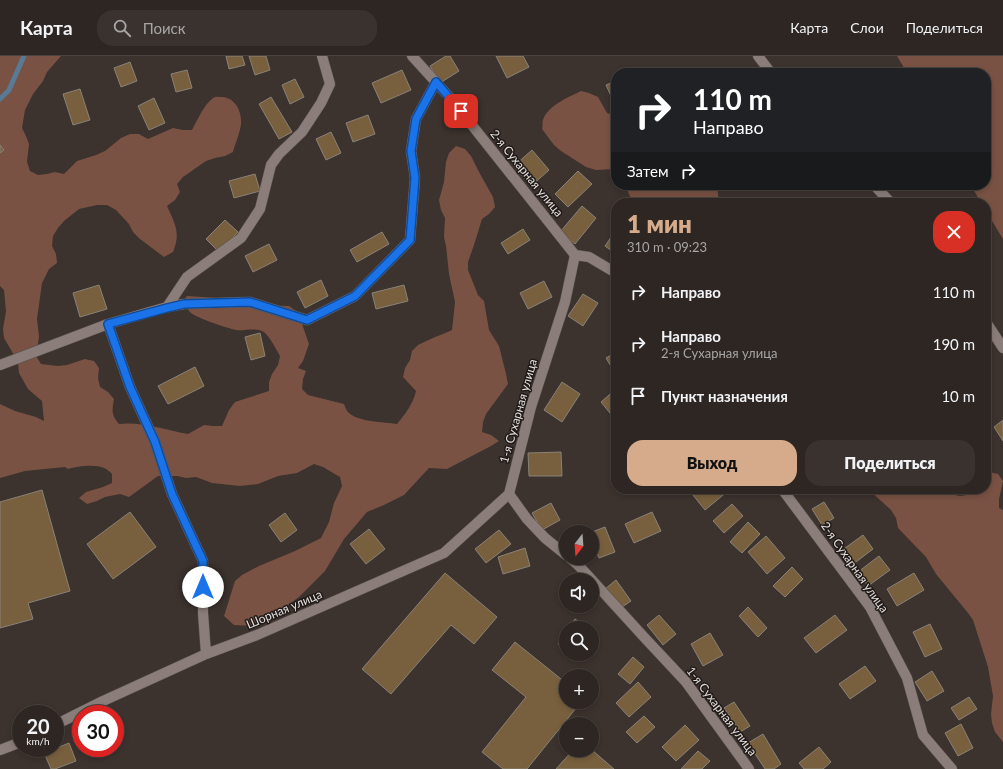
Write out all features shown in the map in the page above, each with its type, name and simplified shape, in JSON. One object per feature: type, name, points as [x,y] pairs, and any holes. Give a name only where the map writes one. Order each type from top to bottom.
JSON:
[{"type":"street","points":[[167,308],[187,277],[241,238],[260,208],[272,165],[279,154],[302,132],[321,102],[330,84],[322,56]]},
{"type":"street","name":"2-я Сухарная улица","points":[[412,56],[452,100],[575,255]]},
{"type":"street","points":[[758,56],[767,68]]},
{"type":"street","points":[[0,365],[108,324],[184,304],[250,302],[307,320],[355,296],[410,240],[415,178],[411,151],[416,119],[436,82]]},
{"type":"street","points":[[879,190],[886,198]]},
{"type":"street","points":[[575,255],[589,257],[611,270]]},
{"type":"street","name":"1-я Сухарная улица","points":[[509,494],[531,407],[565,302],[575,255]]},
{"type":"street","points":[[108,324],[130,387],[155,442],[172,494],[203,561],[203,613],[206,654]]},
{"type":"street","points":[[991,330],[1003,348]]},
{"type":"street","points":[[509,494],[527,519],[545,538],[559,549]]},
{"type":"street","name":"Шорная улица","points":[[64,720],[206,654],[257,636],[444,553],[509,494]]},
{"type":"street","name":"2-я Сухарная улица","points":[[786,494],[870,607],[907,678],[923,735],[952,769]]},
{"type":"street","name":"1-я Сухарная улица","points":[[578,565],[585,573]]},
{"type":"street","name":"1-я Сухарная улица","points":[[599,588],[686,682],[749,769]]},
{"type":"street","points":[[0,750],[12,745]]},
{"type":"shaded area","points":[[0,56],[61,56],[47,72],[25,110],[22,128],[29,144],[27,162],[30,171],[38,175],[55,172],[64,174],[77,161],[105,151],[121,138],[130,134],[139,134],[148,139],[173,128],[192,130],[209,101],[215,97],[222,97],[231,100],[237,106],[241,119],[240,131],[233,152],[225,156],[206,161],[183,177],[177,184],[180,192],[175,200],[167,206],[175,223],[177,233],[177,239],[173,252],[164,257],[140,239],[116,210],[107,205],[97,205],[79,209],[58,228],[53,236],[52,246],[56,254],[57,263],[49,269],[42,283],[37,319],[39,337],[36,356],[41,364],[58,366],[67,365],[85,359],[94,361],[99,368],[98,378],[100,387],[108,392],[114,399],[113,412],[119,424],[127,423],[154,426],[188,434],[204,425],[222,426],[229,410],[235,402],[269,391],[269,382],[278,365],[280,356],[271,340],[264,332],[254,329],[236,330],[193,314],[184,304],[181,304],[187,296],[235,299],[252,305],[289,306],[296,311],[300,318],[309,344],[303,361],[298,368],[306,371],[302,389],[308,395],[344,404],[348,412],[358,418],[397,424],[409,408],[416,391],[403,377],[412,351],[418,345],[452,330],[455,302],[449,274],[444,237],[445,218],[441,210],[439,200],[444,182],[446,162],[449,153],[456,146],[465,149],[471,156],[493,197],[495,207],[482,219],[468,262],[468,270],[478,295],[484,301],[489,330],[499,346],[508,384],[486,414],[483,422],[482,432],[491,435],[499,441],[447,469],[429,468],[404,495],[367,512],[344,539],[325,571],[299,597],[270,618],[253,626],[234,625],[224,616],[235,581],[242,575],[259,566],[321,538],[329,522],[334,503],[342,486],[340,477],[323,467],[314,464],[297,473],[278,476],[258,484],[240,486],[212,483],[196,477],[186,478],[177,476],[158,476],[129,497],[120,494],[105,497],[87,504],[79,498],[86,492],[112,483],[112,474],[105,468],[81,466],[68,469],[65,467],[25,471],[0,478],[0,404],[44,421],[42,401],[28,389],[19,373],[18,363],[4,338],[3,329],[6,311],[4,290],[0,286]]},
{"type":"shaded area","points":[[897,56],[1003,56],[1003,239],[991,219],[991,198],[978,198],[974,190],[991,190],[991,68],[904,68]]},
{"type":"shaded area","points":[[581,91],[589,93],[598,97],[607,113],[611,114],[611,169],[596,170],[586,167],[554,145],[542,129],[545,115],[559,102]]},
{"type":"shaded area","points":[[627,190],[718,190],[718,198],[631,198]]},
{"type":"shaded area","points":[[991,472],[998,474],[1003,481],[999,499],[999,508],[1003,510],[1003,742],[995,732],[992,723],[991,714],[993,696],[988,667],[973,620],[936,574],[926,557],[898,528],[896,518],[891,510],[873,494],[953,494],[962,496],[968,494],[991,494]]},
{"type":"building","points":[[226,56],[242,56],[245,65],[229,69]]},
{"type":"building","points":[[249,56],[266,56],[270,70],[255,75]]},
{"type":"building","points":[[446,56],[450,56],[459,71],[440,83],[430,66]]},
{"type":"building","points":[[496,56],[523,56],[529,67],[507,78]]},
{"type":"building","points":[[130,62],[137,81],[121,87],[114,68]]},
{"type":"building","points":[[187,70],[192,88],[176,92],[171,74]]},
{"type":"building","points":[[402,70],[411,90],[381,103],[372,83]]},
{"type":"building","points":[[295,79],[304,97],[290,104],[282,85]]},
{"type":"building","points":[[611,83],[611,96],[606,85]]},
{"type":"building","points":[[80,89],[90,120],[73,125],[63,94]]},
{"type":"building","points":[[271,97],[292,132],[279,139],[259,104]]},
{"type":"building","points":[[154,98],[165,123],[149,130],[138,106]]},
{"type":"building","points":[[368,115],[375,134],[353,142],[346,123]]},
{"type":"building","points":[[331,132],[341,153],[326,160],[316,139]]},
{"type":"building","points":[[0,145],[4,150],[0,153]]},
{"type":"building","points":[[532,150],[549,170],[531,186],[514,166]]},
{"type":"building","points":[[578,171],[592,184],[568,207],[555,194]]},
{"type":"building","points":[[255,174],[260,191],[234,198],[229,181]]},
{"type":"building","points":[[582,206],[596,218],[575,244],[560,232]]},
{"type":"building","points":[[225,220],[238,232],[219,252],[206,239]]},
{"type":"building","points":[[523,229],[530,240],[508,254],[501,243]]},
{"type":"building","points":[[382,232],[389,244],[357,262],[350,250]]},
{"type":"building","points":[[611,237],[611,250],[605,246]]},
{"type":"building","points":[[269,244],[277,260],[253,272],[245,256]]},
{"type":"building","points":[[321,280],[328,296],[305,308],[297,292]]},
{"type":"building","points":[[544,281],[552,297],[528,309],[520,293]]},
{"type":"building","points":[[99,285],[107,309],[80,317],[73,293]]},
{"type":"building","points":[[404,285],[408,301],[376,309],[372,293]]},
{"type":"building","points":[[583,294],[598,303],[583,326],[568,316]]},
{"type":"building","points":[[260,333],[265,356],[251,360],[245,337]]},
{"type":"building","points":[[611,355],[611,366],[606,358]]},
{"type":"building","points":[[195,367],[204,386],[168,404],[158,386]]},
{"type":"building","points":[[562,382],[580,394],[562,422],[544,410]]},
{"type":"building","points":[[611,393],[611,414],[601,402]]},
{"type":"building","points":[[1003,420],[1003,441],[994,427]]},
{"type":"building","points":[[561,452],[562,476],[529,476],[528,453]]},
{"type":"building","points":[[42,490],[70,591],[28,603],[33,619],[0,628],[0,502]]},
{"type":"building","points":[[692,494],[724,494],[705,510]]},
{"type":"building","points":[[824,502],[834,518],[822,525],[812,509]]},
{"type":"building","points":[[551,503],[560,520],[542,530],[532,513]]},
{"type":"building","points":[[732,504],[743,516],[724,533],[713,521]]},
{"type":"building","points":[[130,512],[156,547],[113,579],[87,544]]},
{"type":"building","points":[[652,512],[661,531],[634,543],[625,524]]},
{"type":"building","points":[[285,513],[297,530],[281,542],[269,525]]},
{"type":"building","points":[[748,522],[760,534],[742,553],[730,542]]},
{"type":"building","points":[[605,527],[615,552],[599,558],[599,529]]},
{"type":"building","points":[[369,529],[385,549],[366,564],[350,544]]},
{"type":"building","points":[[499,530],[511,544],[486,563],[475,549]]},
{"type":"building","points":[[863,535],[873,549],[852,565],[841,551]]},
{"type":"building","points":[[766,536],[785,558],[767,574],[748,552]]},
{"type":"building","points":[[525,548],[530,566],[503,574],[498,557]]},
{"type":"building","points":[[879,556],[890,570],[868,586],[858,572]]},
{"type":"building","points":[[792,567],[803,579],[785,597],[773,586]]},
{"type":"building","points":[[445,573],[497,617],[474,644],[451,625],[391,694],[362,669]]},
{"type":"building","points":[[914,573],[924,590],[897,606],[887,589]]},
{"type":"building","points":[[616,580],[631,601],[619,609],[605,589]]},
{"type":"building","points":[[748,607],[767,628],[758,637],[739,616]]},
{"type":"building","points":[[659,615],[676,634],[663,645],[647,625]]},
{"type":"building","points":[[835,615],[847,630],[816,653],[804,638]]},
{"type":"building","points":[[930,624],[942,649],[925,657],[913,632]]},
{"type":"building","points":[[710,633],[723,655],[703,666],[691,644]]},
{"type":"building","points":[[515,642],[559,677],[559,709],[575,709],[569,717],[559,717],[559,729],[527,769],[503,769],[482,752],[526,697],[492,670]]},
{"type":"building","points":[[633,657],[644,667],[630,684],[618,674]]},
{"type":"building","points":[[865,666],[876,681],[850,699],[839,684]]},
{"type":"building","points":[[932,671],[944,691],[927,701],[915,682]]},
{"type":"building","points":[[638,682],[651,697],[629,717],[616,703]]},
{"type":"building","points":[[969,697],[977,709],[959,720],[951,708]]},
{"type":"building","points":[[734,702],[750,726],[740,732],[724,708]]},
{"type":"building","points":[[644,716],[655,727],[637,743],[626,732]]},
{"type":"building","points":[[961,724],[973,748],[958,756],[945,733]]},
{"type":"building","points":[[685,725],[699,740],[676,761],[662,747]]},
{"type":"building","points":[[763,734],[781,764],[774,769],[765,769],[748,743]]},
{"type":"building","points":[[69,743],[72,751],[72,757],[74,757],[76,761],[55,769],[51,769],[46,757],[64,757],[64,745]]},
{"type":"building","points":[[819,747],[831,762],[823,769],[804,769],[799,763]]},
{"type":"building","points":[[698,751],[710,761],[702,769],[681,769]]},
{"type":"building","points":[[599,756],[614,769],[556,769],[567,757]]},
{"type":"waterway","points":[[0,99],[9,90],[24,56]]},
{"type":"route","points":[[203,587],[203,561],[172,494],[155,442],[130,387],[108,324],[184,304],[250,302],[307,320],[355,296],[410,240],[415,178],[411,151],[416,119],[436,82],[461,111]]}]
